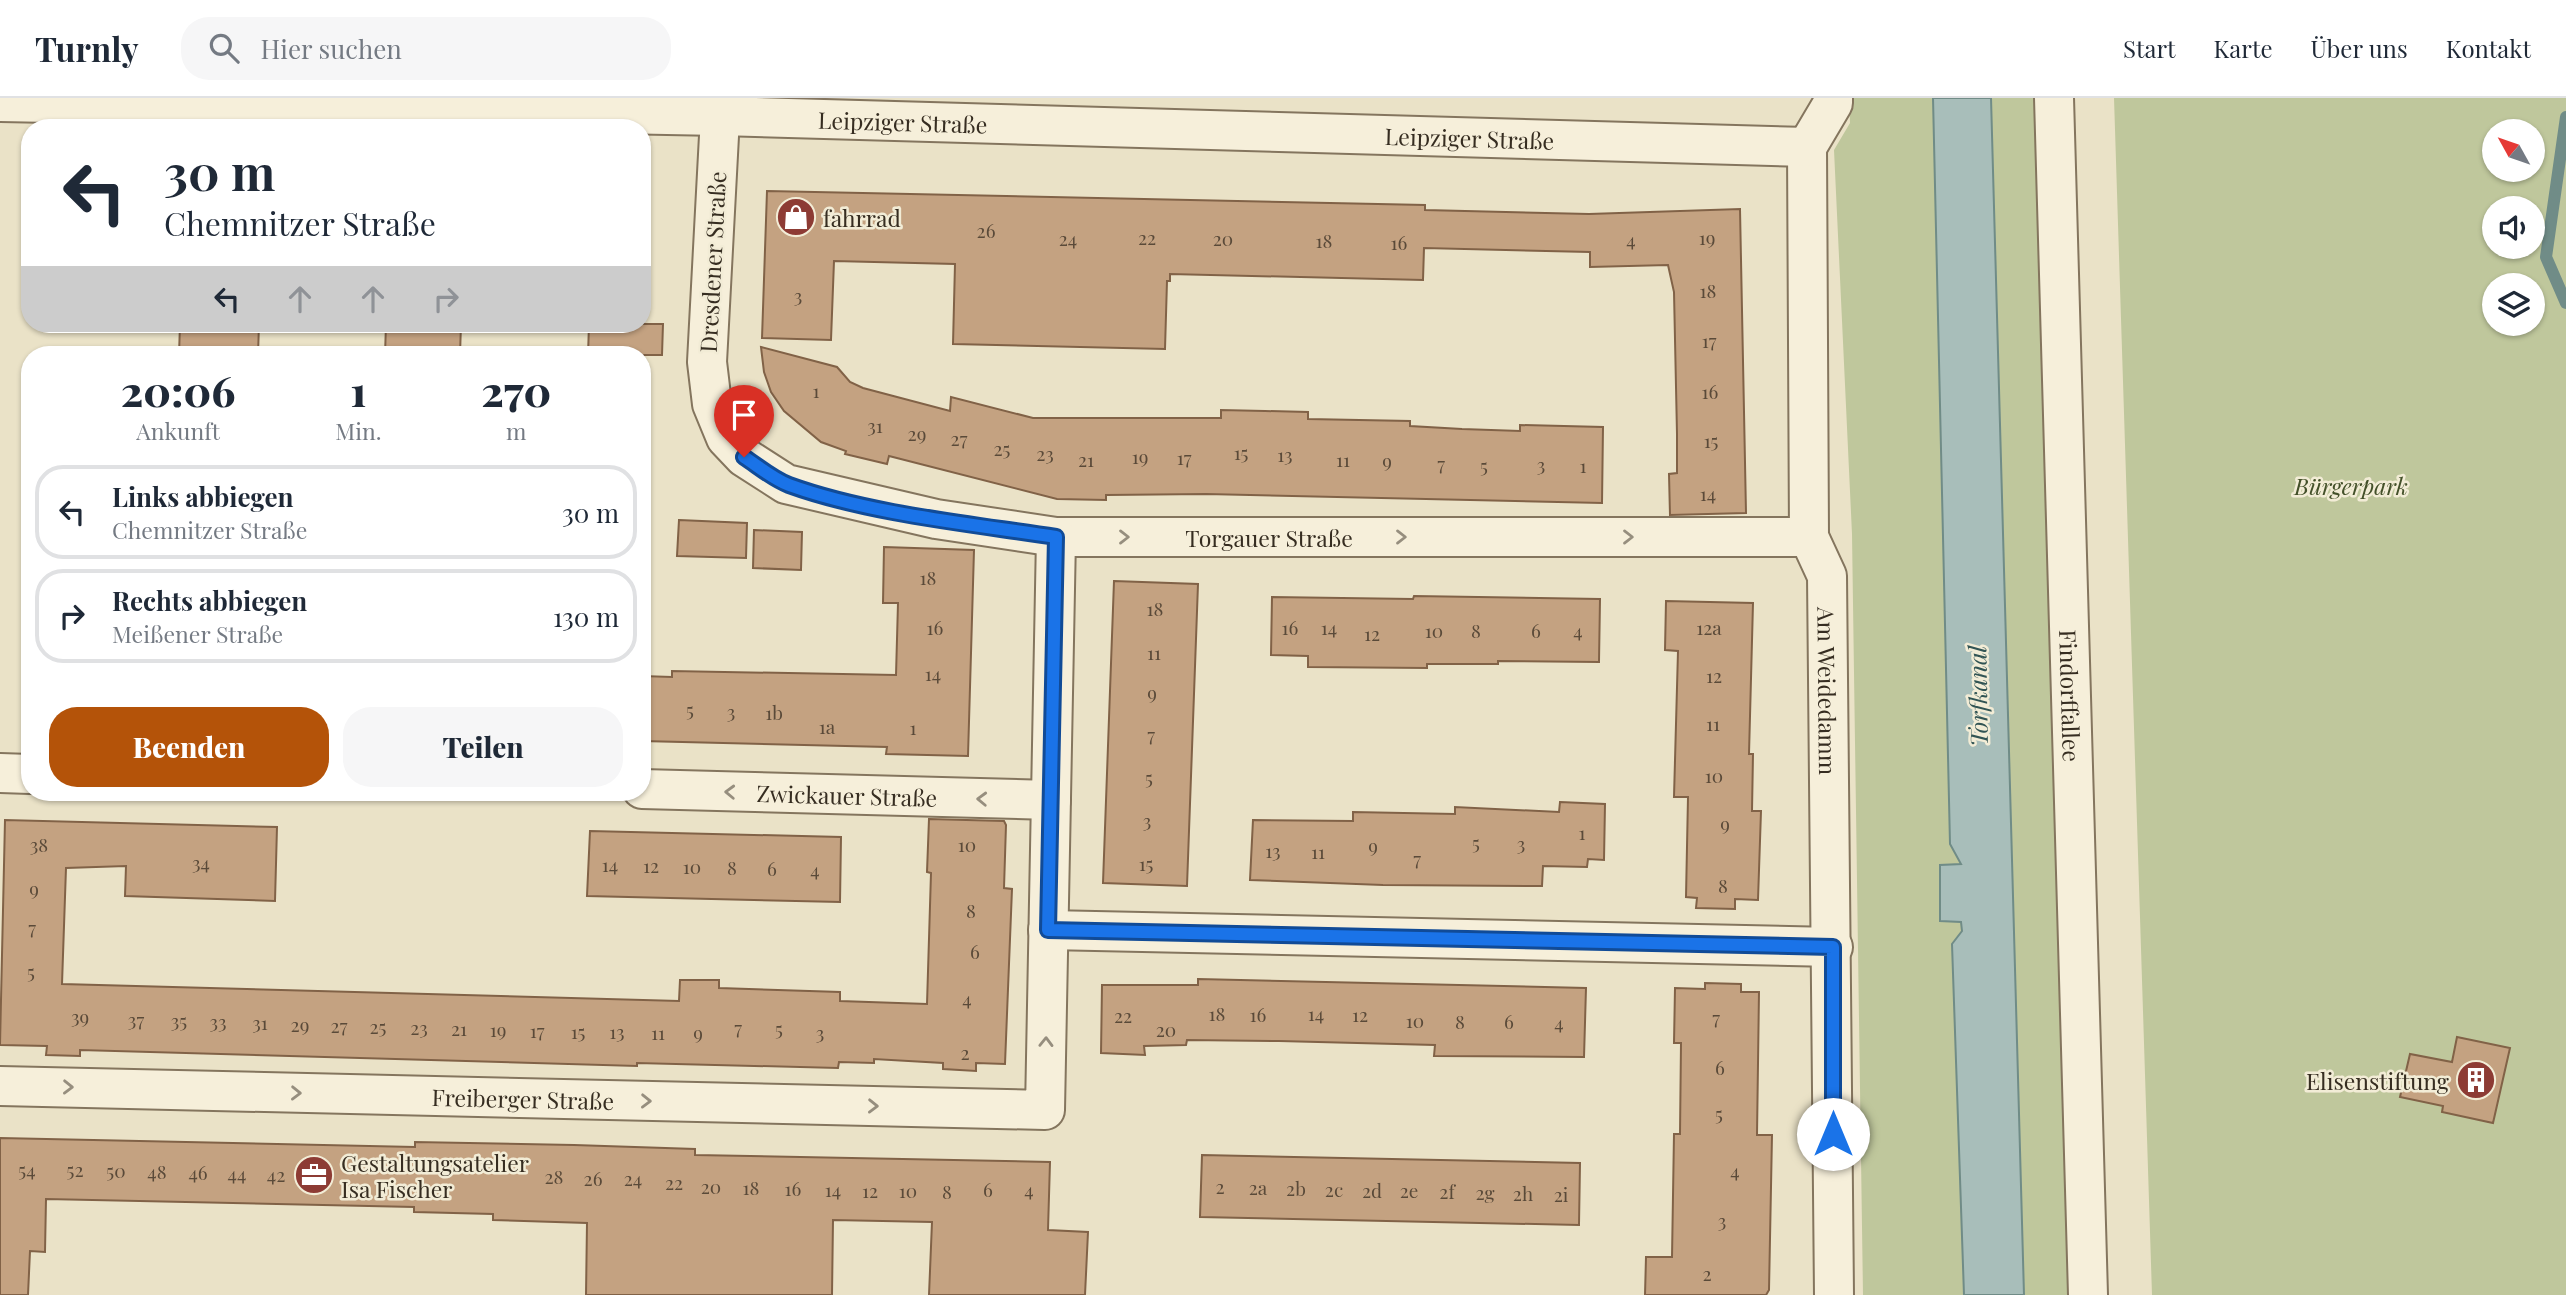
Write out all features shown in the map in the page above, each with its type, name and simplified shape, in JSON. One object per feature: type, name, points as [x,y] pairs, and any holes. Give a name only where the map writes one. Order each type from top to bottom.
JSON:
[{"type":"street","points":[[1807,147],[1833,103],[1833,98]]},
{"type":"street","name":"Findorffallee","points":[[2054,98],[2088,1295]]},
{"type":"street","name":"Leipziger Straße","points":[[0,102],[720,107],[1807,147]]},
{"type":"street","name":"Dresdener Straße","points":[[720,107],[707,362],[712,404],[726,438],[744,457]]},
{"type":"street","name":"Am Weidedamm","points":[[1807,147],[1809,537],[1827,576],[1833,947],[1834,1295]]},
{"type":"street","name":"Torgauer Straße","points":[[744,457],[786,484],[828,496],[936,519],[1056,537],[1809,537]]},
{"type":"street","points":[[1056,537],[1048,930],[1833,947]]},
{"type":"street","points":[[0,774],[21,774]]},
{"type":"street","name":"Zwickauer Straße","points":[[651,789],[1051,800]]},
{"type":"street","name":"Freiberger Straße","points":[[0,1086],[1045,1110],[1048,930]]},
{"type":"green space","points":[[1849,98],[1933,98],[1950,843],[1961,864],[1940,865],[1940,921],[1961,922],[1962,931],[1952,944],[1964,1295],[1863,1295],[1852,534],[1834,150],[1850,123]]},
{"type":"green space","points":[[1991,98],[2037,98],[2070,1295],[2024,1295]]},
{"type":"green space","name":"Bürgerpark","points":[[2114,98],[2566,98],[2566,1295],[2152,1295]]},
{"type":"water","name":"Torfkanal","points":[[1933,98],[1991,98],[2024,1295],[1964,1295],[1952,944],[1962,931],[1961,922],[1940,921],[1940,865],[1961,864],[1950,844]]},
{"type":"building","points":[[767,191],[1425,205],[1425,210],[1589,214],[1740,209],[1746,513],[1670,515],[1669,474],[1677,473],[1677,434],[1674,292],[1668,265],[1590,267],[1590,252],[1424,248],[1423,280],[1170,274],[1170,281],[1167,281],[1165,349],[953,344],[955,264],[834,261],[831,340],[762,338]]},
{"type":"building","points":[[651,324],[663,324],[662,355],[651,355],[651,346],[588,346],[589,333],[651,333]]},
{"type":"building","points":[[180,333],[259,333],[258,346],[179,346]]},
{"type":"building","points":[[386,333],[461,333],[460,346],[385,346]]},
{"type":"building","points":[[761,347],[837,367],[850,382],[863,388],[950,411],[951,397],[1033,418],[1221,418],[1221,410],[1308,412],[1308,419],[1410,421],[1410,426],[1462,429],[1520,431],[1520,425],[1603,427],[1602,503],[1206,494],[1106,495],[1106,500],[1057,499],[889,456],[887,464],[845,454],[846,451],[821,442],[784,411],[771,392],[764,372]]},
{"type":"building","points":[[679,520],[747,523],[746,558],[677,556]]},
{"type":"building","points":[[754,530],[802,532],[801,570],[753,568]]},
{"type":"building","points":[[884,547],[974,550],[968,756],[886,754],[887,747],[651,741],[651,676],[672,677],[672,671],[896,675],[898,603],[883,603]]},
{"type":"building","points":[[1114,581],[1198,584],[1187,886],[1103,883]]},
{"type":"building","points":[[1414,596],[1600,599],[1599,662],[1498,661],[1498,664],[1427,664],[1427,668],[1308,667],[1308,656],[1271,655],[1272,597],[1413,599]]},
{"type":"building","points":[[1666,601],[1753,603],[1749,754],[1753,754],[1752,811],[1761,811],[1758,900],[1735,899],[1735,909],[1696,908],[1697,898],[1686,897],[1688,797],[1674,797],[1678,651],[1665,650]]},
{"type":"building","points":[[1560,802],[1605,804],[1604,860],[1588,859],[1587,867],[1543,866],[1542,886],[1383,885],[1250,880],[1253,820],[1353,821],[1353,812],[1455,814],[1455,807],[1559,812]]},
{"type":"building","points":[[929,819],[1004,821],[1006,825],[1004,888],[1012,889],[1005,1064],[976,1063],[976,1071],[943,1069],[943,1063],[874,1059],[874,1063],[839,1062],[838,1068],[637,1063],[637,1066],[80,1050],[80,1056],[46,1055],[47,1046],[0,1045],[5,820],[277,827],[275,901],[125,896],[126,866],[66,868],[62,984],[679,1001],[680,980],[719,980],[719,988],[840,992],[840,1001],[927,1004],[931,873],[927,872]]},
{"type":"building","points":[[590,831],[841,837],[840,902],[587,896]]},
{"type":"building","points":[[1198,979],[1586,988],[1584,1057],[1434,1056],[1435,1045],[1187,1040],[1186,1045],[1144,1046],[1145,1055],[1101,1053],[1102,985],[1198,985]]},
{"type":"building","points":[[1705,983],[1741,984],[1741,992],[1759,992],[1757,1135],[1772,1135],[1769,1290],[1766,1295],[1645,1295],[1646,1257],[1672,1257],[1674,1134],[1680,1134],[1681,1043],[1674,1043],[1675,988],[1705,989]]},
{"type":"building","name":"Elisenstiftung","points":[[2457,1037],[2510,1048],[2493,1123],[2442,1112],[2443,1106],[2400,1097],[2410,1054],[2452,1062]]},
{"type":"building","points":[[0,1138],[415,1147],[415,1142],[574,1145],[695,1149],[695,1155],[1050,1162],[1048,1230],[1088,1232],[1085,1295],[929,1295],[932,1222],[833,1220],[832,1295],[586,1295],[587,1223],[493,1220],[493,1214],[414,1212],[414,1207],[46,1199],[45,1252],[30,1251],[28,1295],[0,1295]]},
{"type":"building","points":[[1202,1155],[1580,1163],[1579,1225],[1200,1217]]},
{"type":"waterway","points":[[2566,117],[2546,257],[2566,303]]},
{"type":"place","name":"fahrrad","points":[[796,217]]},
{"type":"place","name":"Elisenstiftung","points":[[2476,1080]]},
{"type":"place","name":"Gestaltungsatelier Isa Fischer","points":[[314,1175]]},
{"type":"route","points":[[744,457],[786,484],[828,496],[936,519],[1056,537],[1048,930],[1833,947],[1833,1134]]}]
